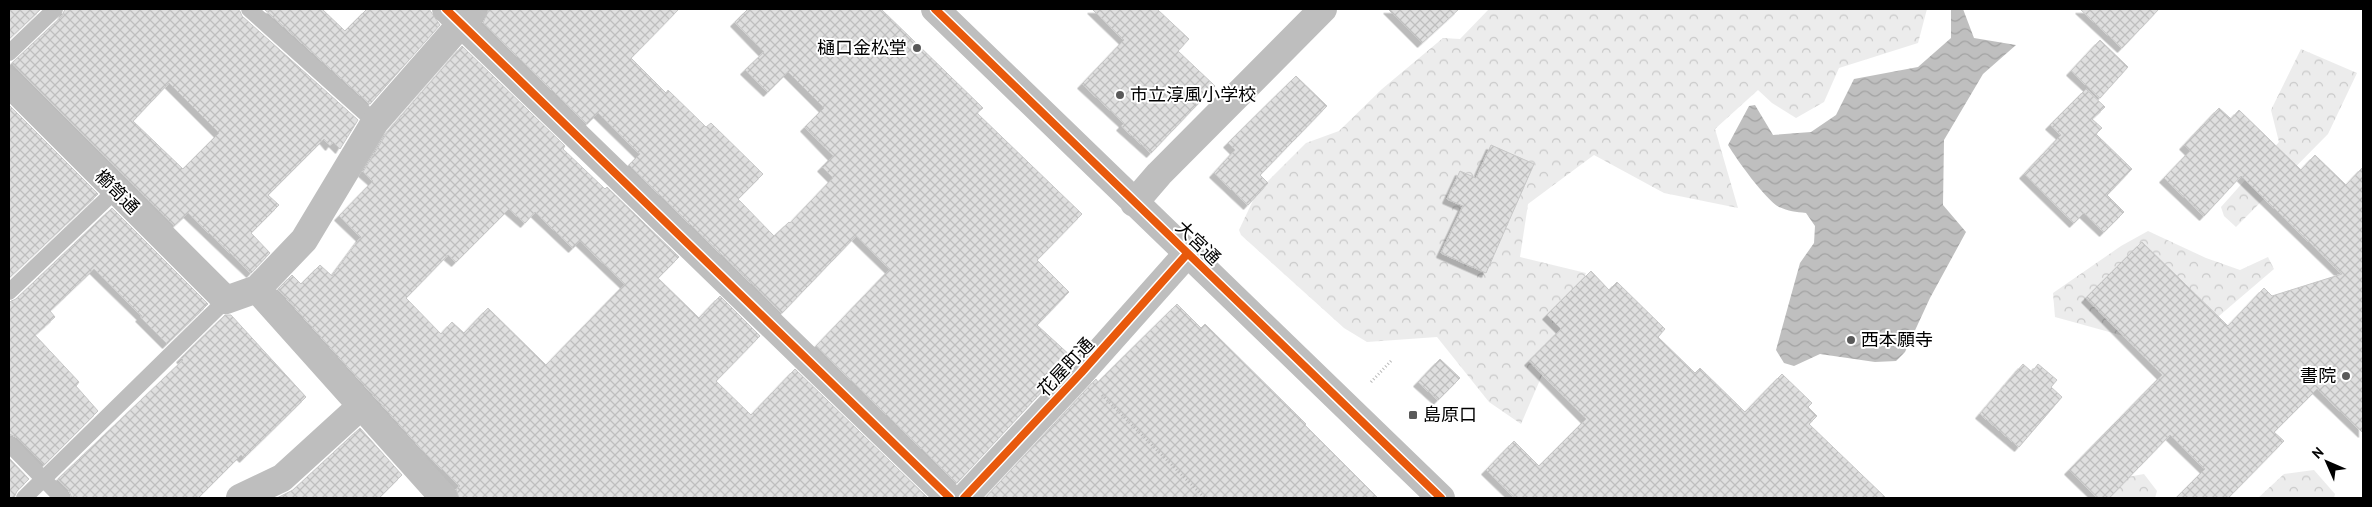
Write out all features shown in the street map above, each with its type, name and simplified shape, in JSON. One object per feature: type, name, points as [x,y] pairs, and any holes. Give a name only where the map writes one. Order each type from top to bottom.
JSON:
[{"type":"street","name":"大宮通","points":[[935,9],[1134,204],[1441,498]]},
{"type":"street","points":[[1134,204],[1160,174],[1323,9]]},
{"type":"street","points":[[226,300],[257,289],[304,240],[375,122],[461,14],[950,498]]},
{"type":"street","name":"櫛笥通","points":[[10,85],[226,300]]},
{"type":"street","name":"花屋町通","points":[[964,498],[1081,373],[1188,254]]},
{"type":"street","points":[[257,289],[444,498]]},
{"type":"street","points":[[240,498],[282,478],[361,406]]},
{"type":"lane","points":[[9,53],[55,9]]},
{"type":"lane","points":[[249,9],[375,122]]},
{"type":"lane","points":[[9,292],[115,191]]},
{"type":"lane","points":[[24,498],[226,300]]},
{"type":"lane","points":[[9,444],[62,498]]},
{"type":"path","points":[[1371,382],[1391,361]]},
{"type":"path","points":[[1081,373],[1205,498]]},
{"type":"green space","points":[[1489,9],[1927,9],[1918,43],[1839,68],[1824,102],[1796,118],[1772,103],[1758,90],[1715,129],[1738,208],[1664,193],[1594,155],[1528,204],[1520,257],[1586,273],[1521,424],[1489,402],[1437,337],[1367,342],[1344,328],[1241,235],[1239,230],[1257,192],[1306,143],[1339,131],[1382,89],[1443,38],[1460,39]]},
{"type":"green space","points":[[2301,49],[2357,73],[2328,134],[2236,227],[2224,216],[2221,207],[2279,142],[2271,110]]},
{"type":"green space","points":[[2148,231],[2206,258],[2240,270],[2268,257],[2274,269],[2178,351],[2055,317],[2053,293],[2121,246]]},
{"type":"green space","points":[[2314,470],[2335,494],[2334,498],[2258,498],[2284,474]]},
{"type":"green space","points":[[2144,474],[2157,491],[2155,498],[2102,498],[2122,478]]},
{"type":"water","points":[[1951,9],[1963,9],[1974,38],[2016,45],[1983,74],[1944,140],[1943,205],[1966,232],[1930,298],[1905,352],[1896,361],[1875,362],[1820,354],[1794,366],[1784,363],[1776,350],[1800,263],[1814,243],[1815,226],[1806,213],[1795,212],[1773,203],[1752,179],[1728,145],[1749,106],[1755,105],[1773,135],[1811,132],[1836,115],[1854,79],[1918,67],[1951,38]]},
{"type":"building","points":[[9,9],[41,9],[9,39]]},
{"type":"building","points":[[65,9],[239,9],[242,16],[358,120],[340,149],[333,142],[330,146],[324,139],[268,195],[279,205],[251,233],[270,253],[251,273],[188,213],[174,226],[12,63],[62,16]],"holes":[[[169,83],[219,133],[183,169],[133,121]]]},
{"type":"building","points":[[264,9],[322,9],[345,31],[367,9],[429,9],[440,25],[370,104]]},
{"type":"building","points":[[489,9],[679,9],[631,58],[666,93],[668,90],[706,127],[711,123],[763,174],[738,199],[774,236],[790,223],[833,178],[822,167],[833,156],[805,127],[824,108],[788,72],[768,92],[745,70],[764,52],[735,22],[748,9],[881,9],[983,108],[977,113],[1082,214],[1037,260],[1069,292],[1037,325],[1073,358],[957,483],[816,346],[890,269],[856,236],[782,313],[629,165],[640,154],[598,113],[587,124],[483,23]]},
{"type":"building","points":[[1092,9],[1157,9],[1189,39],[1178,51],[1215,86],[1151,153],[1121,126],[1124,123],[1082,84],[1124,40]]},
{"type":"building","points":[[1388,9],[1459,9],[1422,43]]},
{"type":"building","points":[[2080,9],[2159,9],[2122,48]]},
{"type":"building","points":[[2100,40],[2128,67],[2100,98],[2071,71]]},
{"type":"building","points":[[462,46],[565,146],[563,149],[605,189],[607,187],[679,257],[658,278],[699,318],[720,296],[760,336],[716,381],[751,415],[795,369],[928,498],[459,498],[456,489],[460,486],[425,453],[278,289],[292,275],[301,284],[320,265],[332,276],[361,237],[339,216],[373,181],[363,172],[388,131]],"holes":[[[509,209],[525,223],[535,212],[573,248],[580,241],[625,284],[546,365],[488,308],[464,333],[452,322],[441,334],[406,298],[448,255],[456,262]]]},
{"type":"building","points":[[1296,76],[1327,106],[1260,175],[1268,183],[1248,205],[1214,173],[1235,150],[1228,143]]},
{"type":"building","points":[[2086,89],[2105,107],[2092,119],[2102,128],[2096,134],[2132,169],[2107,195],[2124,212],[2104,232],[2084,213],[2074,223],[2024,174],[2061,135],[2050,125]]},
{"type":"building","points":[[9,105],[98,194],[9,278]]},
{"type":"building","points":[[2219,108],[2231,119],[2239,110],[2301,170],[2315,155],[2346,185],[2363,167],[2363,433],[2317,389],[2274,432],[2284,441],[2228,498],[2176,498],[2205,469],[2170,435],[2109,498],[2098,498],[2069,470],[2162,375],[2086,298],[2142,242],[2228,326],[2264,288],[2272,296],[2342,274],[2241,176],[2204,216],[2164,178],[2190,151],[2184,145]]},
{"type":"building","points":[[1491,145],[1534,164],[1486,273],[1441,253],[1463,206],[1447,199],[1460,171],[1476,178]]},
{"type":"building","points":[[112,208],[208,304],[167,344],[140,317],[142,316],[94,269],[50,311],[55,317],[35,335],[79,382],[76,386],[98,411],[44,465],[16,437],[9,434],[9,302],[16,299]]},
{"type":"building","points":[[1591,271],[1609,290],[1617,282],[1665,329],[1658,337],[1695,373],[1700,368],[1745,412],[1782,374],[1812,403],[1808,407],[1817,416],[1809,424],[1886,498],[1515,498],[1486,470],[1514,441],[1539,466],[1586,419],[1529,361],[1561,329],[1547,315]]},
{"type":"building","points":[[1177,304],[1201,328],[1205,324],[1378,498],[985,498],[1096,379],[1098,382]]},
{"type":"building","points":[[225,315],[231,315],[306,397],[244,458],[241,455],[198,498],[72,498],[69,491],[58,479],[183,360],[181,358]]},
{"type":"building","points":[[1440,359],[1460,378],[1438,400],[1418,382]]},
{"type":"building","points":[[2023,364],[2032,372],[2038,364],[2057,380],[2051,387],[2062,397],[2019,447],[1980,414]]},
{"type":"building","points":[[360,428],[402,475],[379,498],[277,498],[293,490]]},
{"type":"building","points":[[9,458],[29,479],[17,491],[14,498],[9,498]]},
{"type":"cycle path","points":[[446,9],[950,498]]},
{"type":"cycle path","points":[[935,9],[1441,498]]},
{"type":"cycle path","points":[[964,498],[1081,373],[1187,254]]},
{"type":"place","name":"樋口金松堂","points":[[917,48]]},
{"type":"place","name":"市立淳風小学校","points":[[1120,95]]},
{"type":"place","name":"西本願寺","points":[[1851,340]]},
{"type":"place","name":"書院","points":[[2346,376]]},
{"type":"place","name":"島原口","points":[[1413,415]]}]
